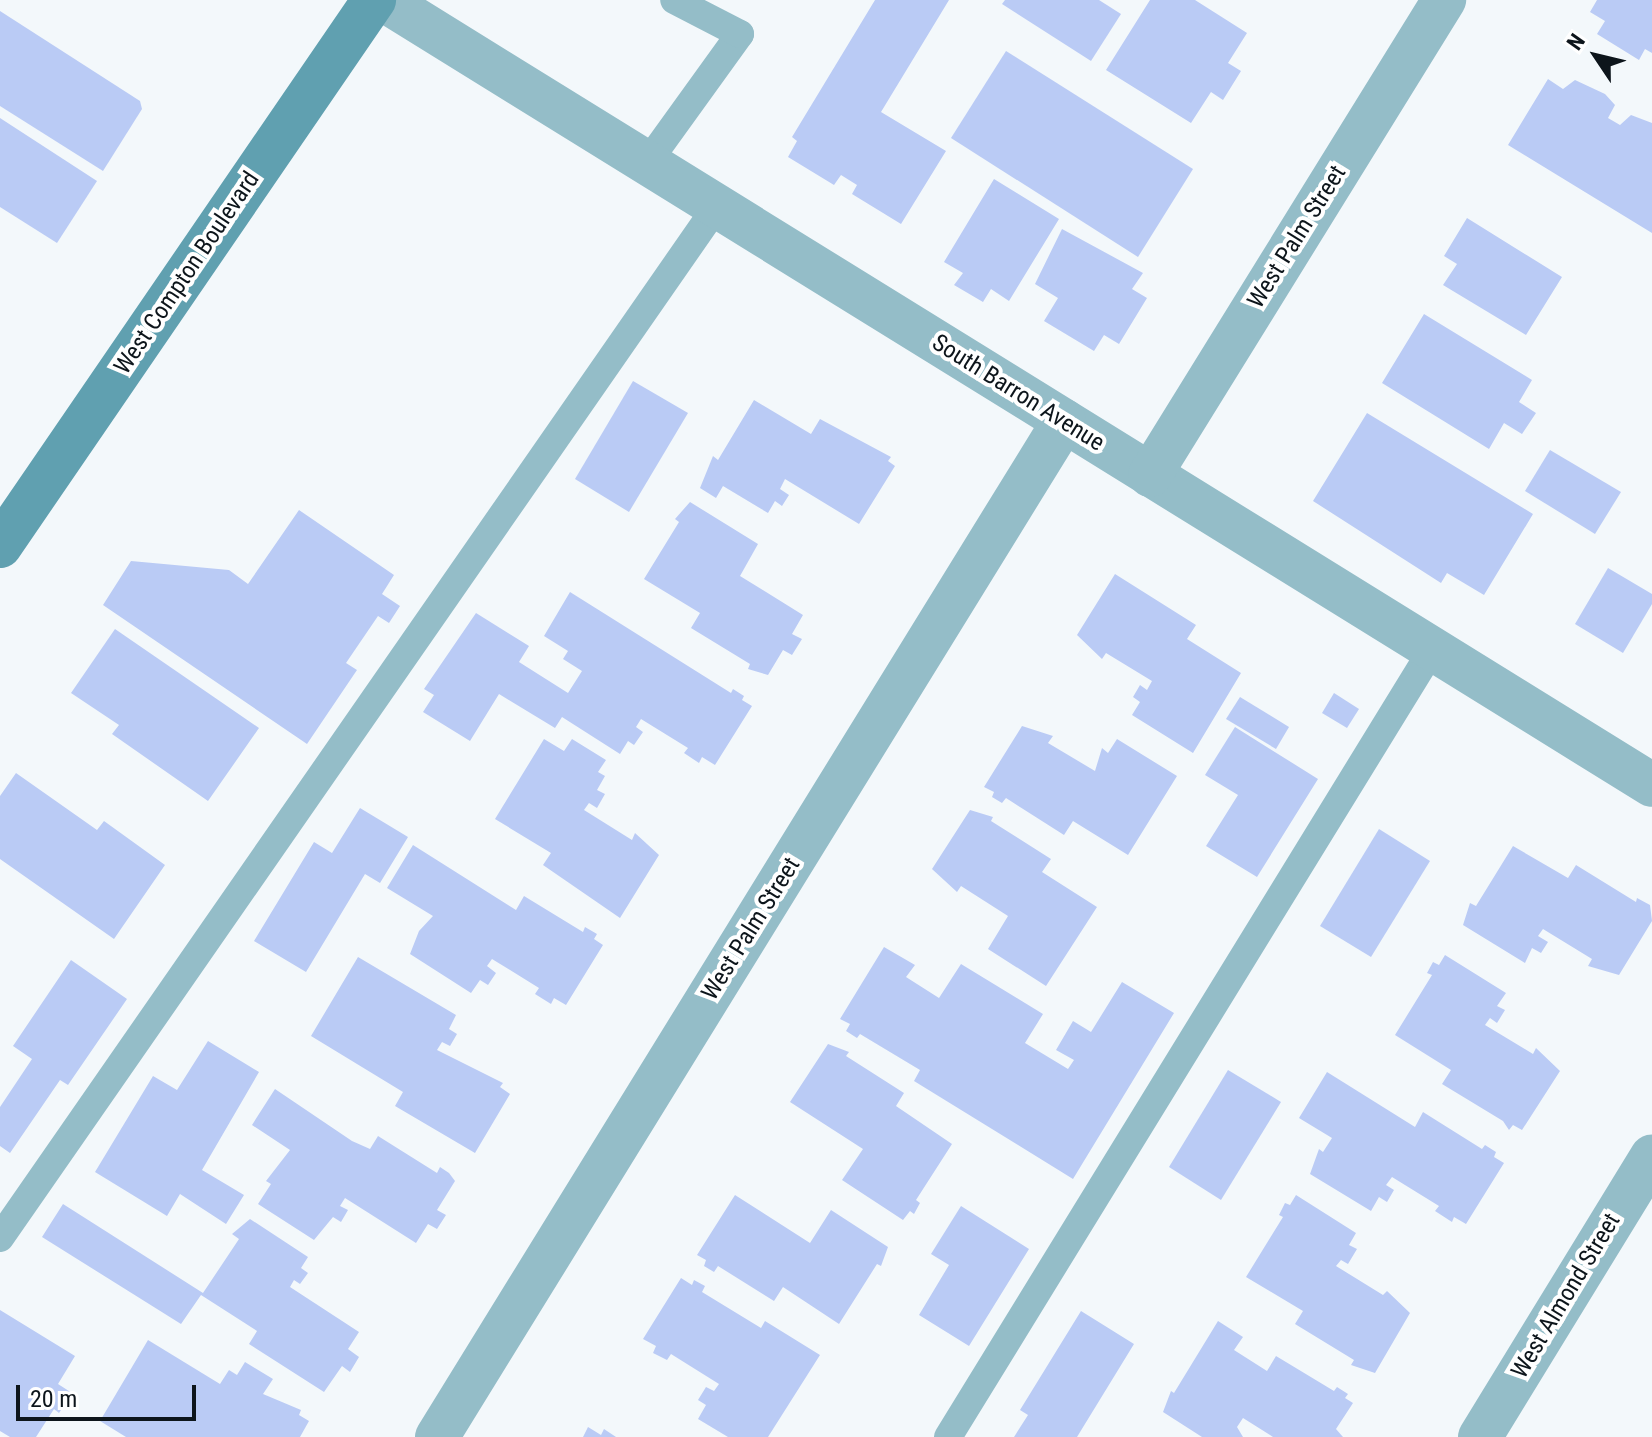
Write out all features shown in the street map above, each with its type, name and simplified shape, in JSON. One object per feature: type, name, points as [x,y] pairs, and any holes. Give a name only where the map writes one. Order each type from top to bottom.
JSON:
[{"type":"main road","name":"West Compton Boulevard","points":[[0,546],[374,0]]},
{"type":"street","name":"South Barron Avenue","points":[[384,0],[1652,785]]},
{"type":"street","name":"West Palm Street","points":[[1150,475],[1444,0]]},
{"type":"street","name":"West Palm Street","points":[[437,1437],[1064,421]]},
{"type":"street","name":"West Almond Street","points":[[1480,1437],[1652,1156]]},
{"type":"lane","points":[[647,163],[740,34],[674,0]]},
{"type":"lane","points":[[0,1238],[717,206]]},
{"type":"lane","points":[[948,1437],[1432,650]]},
{"type":"building","points":[[875,0],[949,0],[881,112],[946,151],[901,224],[852,194],[857,185],[841,175],[834,185],[788,157],[797,141],[792,137]]},
{"type":"building","points":[[1005,0],[1099,0],[1121,14],[1091,61],[1002,4]]},
{"type":"building","points":[[1150,0],[1195,0],[1247,33],[1228,63],[1241,71],[1223,100],[1211,92],[1191,123],[1106,70]]},
{"type":"building","points":[[1597,0],[1652,0],[1652,53],[1645,49],[1639,60],[1597,34],[1605,21],[1590,12]]},
{"type":"building","points":[[0,11],[140,101],[142,109],[103,171],[0,106]]},
{"type":"building","points":[[1006,51],[1193,169],[1138,257],[951,138]]},
{"type":"building","points":[[1548,79],[1563,89],[1575,80],[1605,94],[1615,105],[1608,118],[1620,125],[1631,115],[1652,123],[1652,233],[1508,145]]},
{"type":"building","points":[[0,118],[97,181],[57,243],[0,207]]},
{"type":"building","points":[[994,179],[1059,219],[1009,301],[991,289],[983,302],[954,285],[963,273],[944,262]]},
{"type":"building","points":[[1467,218],[1562,277],[1526,335],[1443,285],[1457,264],[1444,256]]},
{"type":"building","points":[[1062,229],[1143,273],[1132,289],[1147,298],[1119,344],[1104,335],[1094,351],[1044,321],[1058,298],[1035,284]]},
{"type":"building","points":[[1424,314],[1532,380],[1519,402],[1536,413],[1522,434],[1504,423],[1489,449],[1382,383]]},
{"type":"building","points":[[633,381],[688,413],[629,512],[575,479]]},
{"type":"building","points":[[754,400],[811,434],[820,419],[891,457],[888,461],[895,466],[859,524],[785,479],[780,489],[789,495],[782,506],[775,501],[768,513],[723,486],[716,498],[700,488],[713,456],[718,460]]},
{"type":"building","points":[[1367,413],[1533,514],[1484,595],[1447,573],[1441,583],[1313,501]]},
{"type":"building","points":[[1550,450],[1621,492],[1595,534],[1525,491]]},
{"type":"building","points":[[690,502],[758,544],[740,576],[803,615],[792,634],[802,639],[792,655],[783,650],[768,675],[748,669],[750,664],[691,628],[700,613],[644,579],[679,522],[675,519]]},
{"type":"building","points":[[299,510],[394,575],[382,594],[400,606],[389,623],[378,616],[346,663],[357,670],[307,744],[103,605],[131,561],[229,570],[248,584]]},
{"type":"building","points":[[1608,568],[1652,594],[1652,604],[1623,653],[1575,624]]},
{"type":"building","points":[[1115,574],[1196,625],[1187,639],[1241,673],[1193,753],[1132,715],[1140,702],[1133,697],[1140,685],[1147,690],[1152,681],[1106,653],[1102,659],[1077,635]]},
{"type":"building","points":[[570,592],[731,693],[733,689],[744,696],[742,700],[752,706],[715,765],[702,757],[699,763],[684,753],[688,748],[641,719],[636,727],[643,732],[634,745],[628,741],[620,754],[562,717],[555,728],[499,694],[470,741],[423,712],[434,695],[424,689],[476,613],[529,646],[519,662],[568,693],[582,671],[563,659],[568,651],[544,636]]},
{"type":"building","points":[[115,629],[259,728],[208,801],[112,734],[119,725],[71,693]]},
{"type":"building","points":[[1334,693],[1359,709],[1347,728],[1322,713]]},
{"type":"building","points":[[1240,697],[1289,727],[1276,749],[1226,719]]},
{"type":"building","points":[[1022,726],[1053,736],[1048,743],[1095,771],[1102,748],[1108,753],[1117,739],[1177,776],[1128,855],[1073,821],[1064,835],[1006,798],[1002,803],[992,797],[994,792],[984,787]]},
{"type":"building","points":[[1235,727],[1318,779],[1257,877],[1206,846],[1238,795],[1205,775]]},
{"type":"building","points":[[544,739],[564,751],[572,739],[606,760],[598,772],[605,776],[597,790],[605,794],[597,808],[589,803],[584,810],[632,840],[635,833],[659,855],[620,918],[543,865],[551,853],[495,819]]},
{"type":"building","points":[[16,773],[97,830],[104,821],[165,865],[114,939],[0,859],[0,796]]},
{"type":"building","points":[[360,808],[408,837],[380,883],[365,874],[306,972],[254,941],[314,842],[332,853]]},
{"type":"building","points":[[970,810],[993,817],[991,821],[1051,859],[1042,872],[1097,907],[1046,986],[988,949],[1008,916],[961,886],[957,892],[932,869]]},
{"type":"building","points":[[1379,829],[1430,861],[1371,957],[1320,926]]},
{"type":"building","points":[[413,845],[516,910],[524,896],[583,932],[585,927],[597,934],[594,939],[603,945],[566,1005],[554,998],[551,1004],[535,994],[539,988],[492,959],[487,966],[496,973],[488,985],[480,980],[471,993],[410,954],[419,931],[433,916],[387,888]]},
{"type":"building","points":[[1513,846],[1568,878],[1576,865],[1636,902],[1637,898],[1650,905],[1652,921],[1619,975],[1588,966],[1592,959],[1543,929],[1538,936],[1548,942],[1541,953],[1532,948],[1525,963],[1463,925],[1470,903],[1476,906]]},
{"type":"building","points":[[884,947],[915,965],[906,977],[939,998],[961,964],[1043,1014],[1025,1043],[1068,1069],[1074,1060],[1056,1050],[1073,1021],[1091,1032],[1122,982],[1174,1013],[1073,1179],[914,1081],[920,1070],[860,1034],[857,1038],[846,1031],[850,1024],[840,1019]]},
{"type":"building","points":[[1445,955],[1506,993],[1497,1006],[1505,1010],[1497,1023],[1490,1018],[1485,1025],[1533,1054],[1536,1048],[1560,1071],[1522,1130],[1513,1125],[1509,1130],[1503,1121],[1442,1084],[1451,1070],[1395,1035],[1432,975],[1427,973],[1433,962],[1439,965]]},
{"type":"building","points":[[358,957],[456,1015],[449,1029],[457,1034],[450,1046],[442,1042],[437,1050],[503,1083],[500,1087],[510,1094],[475,1153],[395,1106],[403,1092],[311,1036]]},
{"type":"building","points":[[71,960],[127,999],[68,1085],[60,1080],[10,1153],[0,1146],[0,1107],[32,1059],[13,1046]]},
{"type":"building","points":[[208,1041],[259,1072],[202,1170],[244,1195],[226,1224],[180,1194],[167,1216],[95,1172],[153,1076],[177,1090]]},
{"type":"building","points":[[828,1044],[849,1052],[846,1056],[904,1093],[896,1106],[952,1144],[916,1200],[920,1203],[914,1214],[910,1211],[903,1220],[842,1180],[863,1149],[790,1102]]},
{"type":"building","points":[[1228,1070],[1281,1102],[1221,1200],[1169,1167]]},
{"type":"building","points":[[1327,1072],[1415,1127],[1423,1112],[1482,1149],[1485,1145],[1496,1152],[1494,1157],[1504,1163],[1466,1224],[1454,1217],[1452,1222],[1435,1211],[1439,1206],[1392,1177],[1386,1185],[1394,1190],[1387,1202],[1379,1197],[1371,1211],[1310,1174],[1319,1149],[1323,1152],[1332,1138],[1299,1118]]},
{"type":"building","points":[[275,1089],[352,1141],[370,1149],[378,1136],[437,1173],[440,1167],[449,1173],[455,1181],[437,1210],[446,1215],[437,1229],[428,1224],[416,1243],[345,1198],[340,1206],[348,1210],[341,1222],[333,1217],[314,1240],[258,1204],[271,1184],[266,1181],[290,1150],[252,1125]]},
{"type":"building","points":[[735,1195],[810,1243],[831,1210],[888,1247],[881,1266],[877,1264],[839,1324],[783,1287],[774,1301],[718,1266],[714,1272],[704,1266],[706,1260],[697,1255]]},
{"type":"building","points":[[1296,1195],[1356,1233],[1349,1245],[1357,1249],[1348,1264],[1341,1260],[1336,1266],[1383,1295],[1387,1291],[1410,1313],[1375,1373],[1351,1365],[1354,1360],[1295,1324],[1303,1311],[1246,1277],[1283,1217],[1279,1215],[1285,1203],[1290,1205]]},
{"type":"building","points":[[63,1204],[203,1293],[239,1239],[232,1234],[250,1219],[308,1257],[301,1268],[308,1273],[300,1284],[294,1280],[290,1287],[359,1332],[348,1349],[359,1357],[350,1372],[342,1366],[324,1392],[249,1344],[257,1331],[201,1295],[181,1324],[42,1237]]},
{"type":"building","points":[[961,1206],[1029,1249],[969,1346],[919,1315],[949,1265],[931,1254]]},
{"type":"building","points":[[681,1278],[692,1285],[694,1280],[705,1286],[702,1292],[761,1328],[765,1321],[820,1355],[768,1437],[728,1437],[698,1419],[706,1405],[698,1400],[706,1387],[714,1391],[719,1384],[671,1354],[667,1360],[653,1353],[656,1346],[643,1339]]},
{"type":"building","points":[[0,1310],[75,1356],[58,1384],[72,1393],[59,1413],[54,1409],[36,1437],[10,1437],[0,1431]]},
{"type":"building","points":[[1081,1311],[1134,1344],[1077,1437],[1014,1437],[1028,1415],[1020,1410]]},
{"type":"building","points":[[1218,1321],[1243,1337],[1234,1350],[1267,1371],[1276,1356],[1334,1391],[1337,1387],[1348,1394],[1345,1398],[1353,1403],[1336,1429],[1343,1437],[1273,1437],[1243,1418],[1237,1427],[1243,1437],[1202,1437],[1163,1412],[1171,1391],[1174,1393]]},
{"type":"building","points":[[148,1340],[220,1384],[229,1370],[237,1375],[245,1362],[273,1379],[263,1394],[301,1410],[299,1415],[309,1421],[300,1437],[126,1437],[100,1421]]},
{"type":"building","points":[[588,1427],[601,1435],[604,1429],[616,1437],[583,1437]]}]
